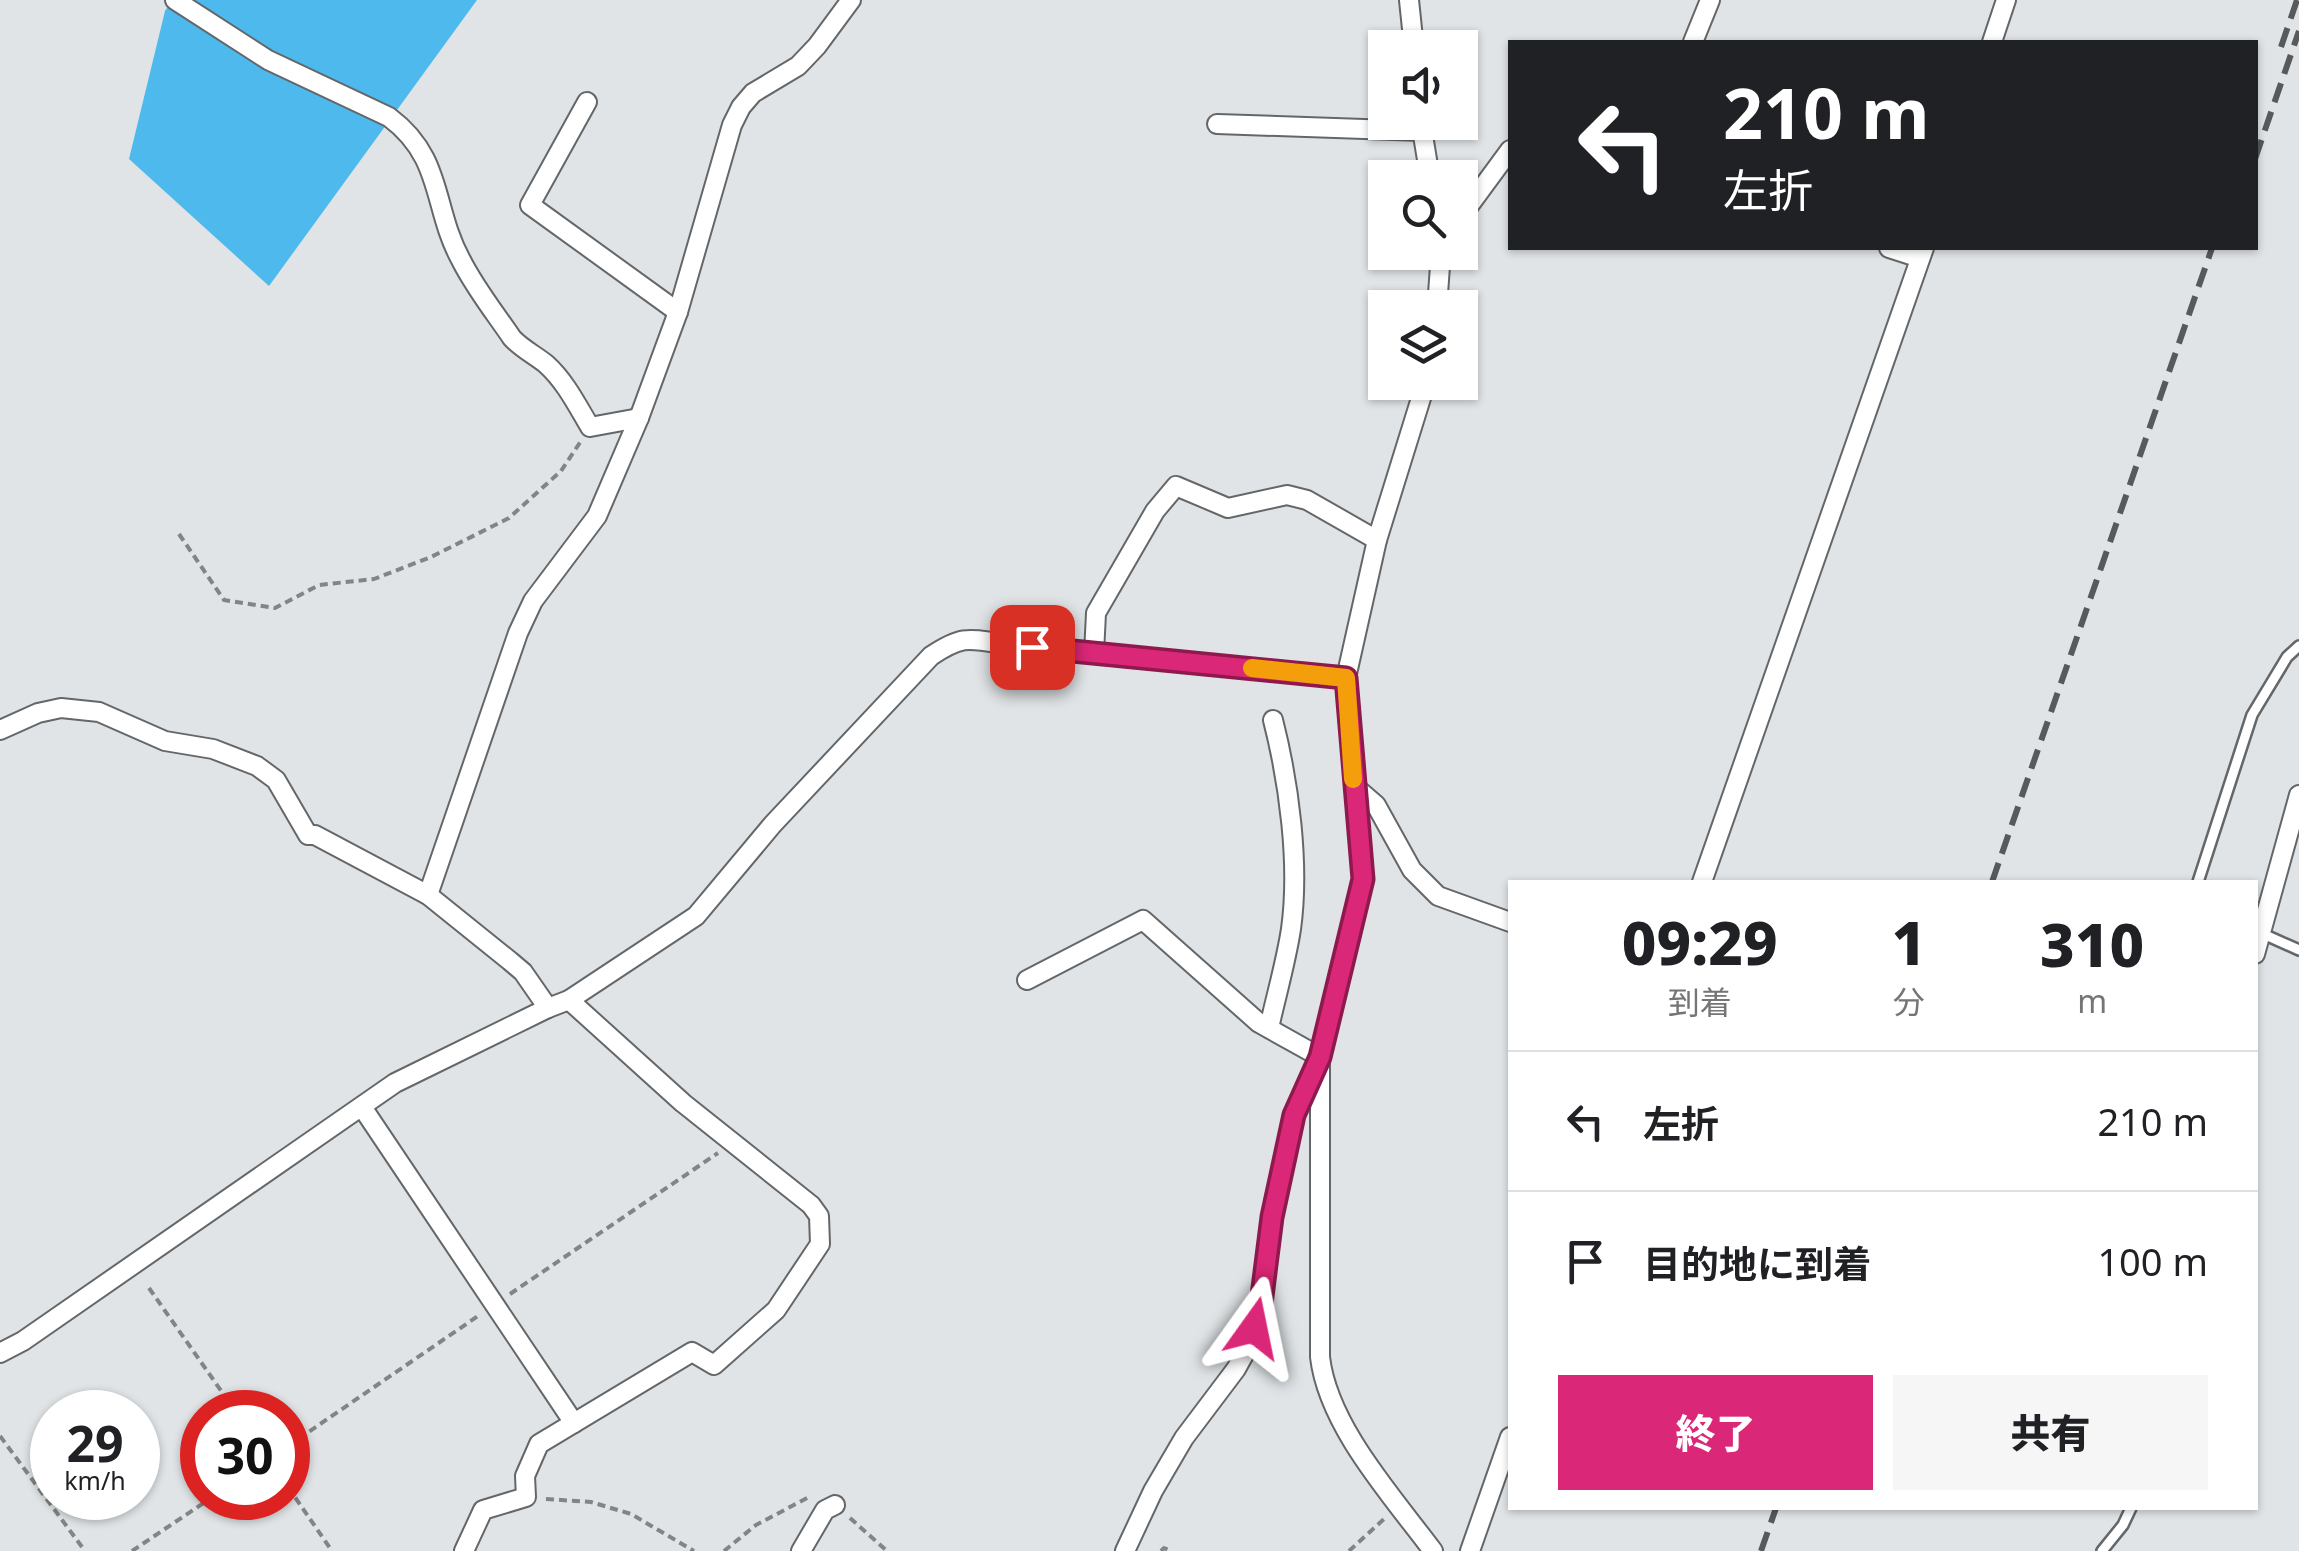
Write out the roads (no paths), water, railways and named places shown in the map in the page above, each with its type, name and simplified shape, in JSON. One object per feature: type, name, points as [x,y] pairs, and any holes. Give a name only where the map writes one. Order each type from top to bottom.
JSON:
[{"type":"street","points":[[175,0],[268,60],[389,118],[414,139],[429,166],[460,260],[512,338],[563,382],[590,427],[639,418]]},
{"type":"street","points":[[428,894],[518,633],[534,600],[597,516],[639,418],[678,312],[732,125],[754,93],[798,66],[851,0]]},
{"type":"street","points":[[1409,0],[1412,30]]},
{"type":"street","points":[[1694,40],[1710,0]]},
{"type":"street","points":[[1993,40],[2006,0]]},
{"type":"street","points":[[587,102],[530,205],[678,312]]},
{"type":"street","points":[[1218,124],[1368,126]]},
{"type":"street","points":[[1478,194],[1508,153]]},
{"type":"street","points":[[1703,880],[1922,253]]},
{"type":"street","points":[[1125,1551],[1184,1438],[1236,1370],[1261,1304],[1272,1217],[1294,1115],[1320,1057],[1363,879],[1346,678],[1376,540],[1420,400]]},
{"type":"street","points":[[1094,653],[1096,613],[1156,511],[1176,486],[1228,508],[1287,495],[1307,500],[1376,540]]},
{"type":"street","points":[[0,1353],[23,1341],[395,1083],[569,1000],[696,916],[772,824],[931,656],[951,643],[969,638],[1346,678]]},
{"type":"street","points":[[0,730],[38,713],[61,708],[99,712],[165,741],[213,749],[257,766],[276,780],[308,835],[428,894],[522,972],[548,1008]]},
{"type":"street","points":[[1269,1028],[1290,929],[1295,864],[1273,720]]},
{"type":"street","points":[[1354,786],[1376,805],[1412,870],[1438,896],[1508,921]]},
{"type":"street","points":[[2258,944],[2299,795]]},
{"type":"street","points":[[1027,980],[1143,920],[1259,1023],[1320,1057]]},
{"type":"street","points":[[464,1551],[483,1510],[526,1497],[525,1476],[539,1444],[692,1352],[714,1365],[776,1310],[820,1244],[819,1216],[810,1206],[684,1103],[569,1000]]},
{"type":"street","points":[[1320,1057],[1323,1377],[1342,1425],[1432,1551]]},
{"type":"street","points":[[362,1108],[574,1423]]},
{"type":"street","points":[[1470,1551],[1508,1443]]},
{"type":"street","points":[[801,1551],[825,1510],[835,1505]]},
{"type":"lane","points":[[2199,880],[2252,714],[2287,657],[2299,646]]},
{"type":"lane","points":[[2261,933],[2299,950]]},
{"type":"lane","points":[[2102,1551],[2123,1525],[2129,1510]]},
{"type":"railway","points":[[2281,47],[2297,0]]},
{"type":"railway","points":[[2258,150],[2299,31]]},
{"type":"railway","points":[[1993,880],[2211,250]]},
{"type":"railway","points":[[1761,1551],[1775,1510]]}]
